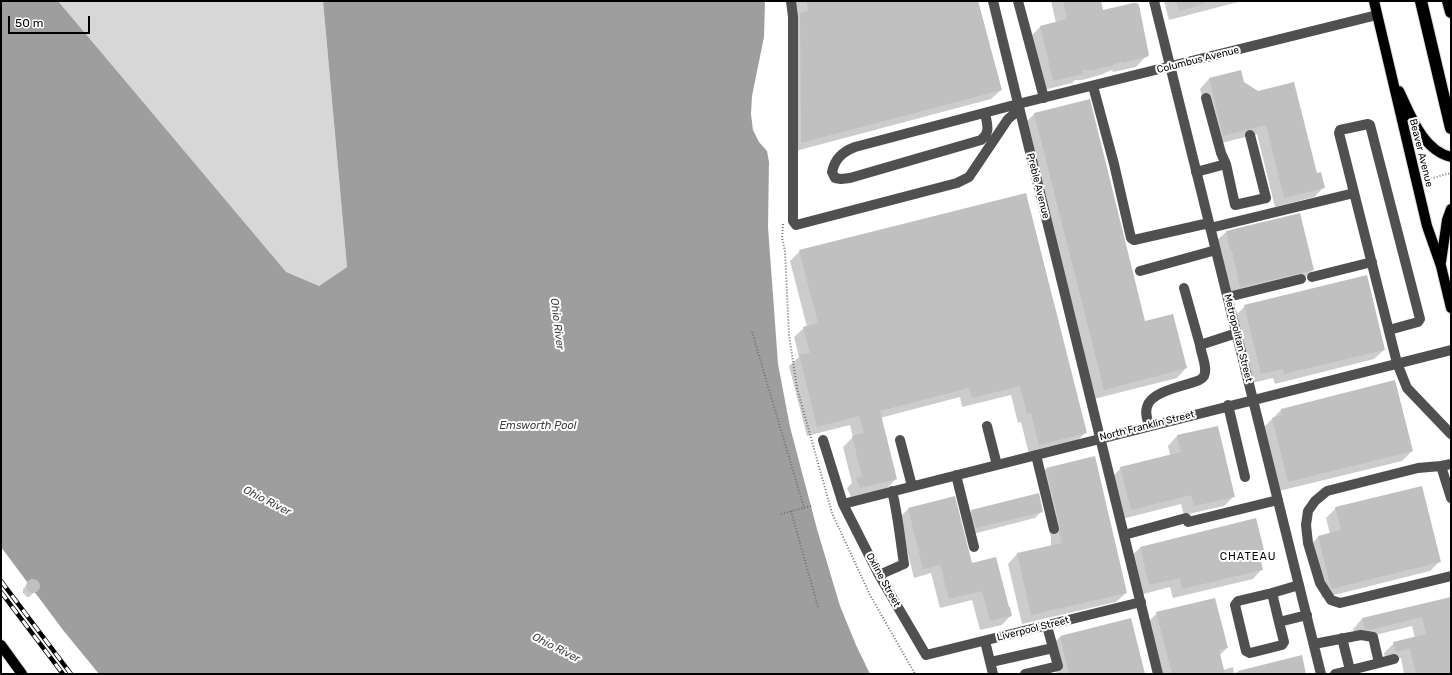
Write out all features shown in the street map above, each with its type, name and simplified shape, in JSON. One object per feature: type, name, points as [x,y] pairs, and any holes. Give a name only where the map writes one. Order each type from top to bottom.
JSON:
[{"type":"highway","points":[[1448,1],[1451,12]]},
{"type":"highway","points":[[1421,2],[1451,127]]},
{"type":"main road","name":"Beaver Avenue","points":[[1374,1],[1394,80],[1401,118],[1427,226],[1441,266],[1451,308]]},
{"type":"main road","points":[[1394,80],[1425,140],[1431,147],[1451,157]]},
{"type":"main road","points":[[1441,266],[1447,220],[1451,209]]},
{"type":"main road","points":[[1,645],[22,674]]},
{"type":"street","points":[[792,1],[794,17],[793,221],[796,225],[957,183],[969,177],[1008,119],[1019,107]]},
{"type":"street","name":"Preble Avenue","points":[[993,1],[1158,674]]},
{"type":"street","points":[[1018,1],[1044,98]]},
{"type":"street","name":"Metropolitan Street","points":[[1154,1],[1321,674]]},
{"type":"street","name":"Columbus Avenue","points":[[985,113],[989,130],[986,136],[981,140],[850,178],[835,178],[832,172],[834,164],[840,156],[846,150],[855,147],[985,113],[1019,107],[1044,98],[1377,15]]},
{"type":"street","points":[[1093,86],[1131,238],[1134,240],[1210,226],[1354,193]]},
{"type":"street","points":[[1206,98],[1221,154],[1226,164],[1235,205],[1266,198],[1250,135]]},
{"type":"street","points":[[1389,330],[1418,322],[1420,319],[1370,125],[1368,124],[1340,130],[1339,133],[1389,330],[1407,388],[1451,434]]},
{"type":"street","points":[[1196,172],[1226,164]]},
{"type":"street","points":[[1140,271],[1216,250]]},
{"type":"street","points":[[1312,277],[1372,262]]},
{"type":"street","points":[[1228,297],[1301,279]]},
{"type":"street","points":[[1149,426],[1146,414],[1150,400],[1170,390],[1200,380],[1204,375],[1205,369],[1200,345],[1184,288]]},
{"type":"street","points":[[1200,345],[1237,333]]},
{"type":"street","name":"North Franklin Street","points":[[843,504],[1451,350]]},
{"type":"street","points":[[1228,406],[1245,477]]},
{"type":"street","points":[[987,426],[997,465]]},
{"type":"street","name":"Oxline Street","points":[[823,440],[843,504],[879,575],[926,655]]},
{"type":"street","points":[[900,440],[912,486]]},
{"type":"street","points":[[1036,455],[1054,529]]},
{"type":"street","points":[[1451,498],[1446,465],[1418,468],[1327,491],[1315,501],[1308,511],[1306,524],[1308,543],[1320,584],[1331,600],[1340,602],[1451,576]]},
{"type":"street","points":[[956,475],[974,547]]},
{"type":"street","points":[[879,575],[904,564],[898,529],[896,505],[892,491]]},
{"type":"street","points":[[1124,535],[1186,518],[1188,522],[1278,500]]},
{"type":"street","points":[[1272,593],[1284,642],[1282,645],[1250,653],[1246,651],[1235,605],[1238,601],[1299,585]]},
{"type":"street","name":"Liverpool Street","points":[[926,655],[1141,602]]},
{"type":"street","points":[[1278,622],[1307,615]]},
{"type":"street","points":[[1025,674],[1058,666],[1047,626]]},
{"type":"street","points":[[1314,644],[1361,635],[1372,637],[1379,663]]},
{"type":"street","points":[[1342,638],[1350,670]]},
{"type":"street","points":[[985,641],[993,674]]},
{"type":"street","points":[[990,662],[1053,648]]},
{"type":"street","points":[[1335,674],[1394,659]]},
{"type":"path","points":[[1416,182],[1451,173]]},
{"type":"path","points":[[783,223],[782,238],[785,251],[789,335],[800,401],[821,476],[832,513],[870,595],[915,674]]},
{"type":"path","points":[[752,332],[804,508]]},
{"type":"path","points":[[781,514],[811,506]]},
{"type":"path","points":[[791,511],[818,607]]},
{"type":"shaded area","points":[[58,1],[323,1],[347,267],[319,286],[286,273]]},
{"type":"water","name":"Emsworth Pool","points":[[1,1],[58,1],[286,272],[319,286],[347,267],[323,1],[765,1],[764,37],[752,96],[751,114],[753,130],[759,142],[767,151],[769,162],[768,227],[778,364],[790,427],[817,529],[840,606],[870,674],[99,674],[63,630],[1,547]]},
{"type":"building","points":[[806,1],[978,1],[1002,90],[801,143],[800,13],[808,10]]},
{"type":"building","points":[[1063,1],[1101,1],[1103,10],[1137,3],[1139,5],[1149,55],[1147,57],[1122,63],[1122,61],[1111,66],[1092,70],[1082,70],[1083,74],[1053,81],[1040,26],[1067,19]]},
{"type":"building","points":[[1176,1],[1204,1],[1204,4],[1179,11]]},
{"type":"building","points":[[1241,70],[1244,82],[1258,91],[1294,82],[1317,173],[1321,172],[1325,188],[1284,198],[1266,125],[1223,136],[1209,78]]},
{"type":"building","points":[[1090,99],[1145,321],[1173,314],[1187,368],[1104,390],[1034,113]]},
{"type":"building","points":[[1026,193],[1087,433],[1039,445],[1031,413],[1027,414],[1020,386],[972,398],[969,388],[880,411],[897,479],[860,488],[856,478],[862,476],[852,436],[864,433],[859,416],[817,427],[799,355],[810,353],[803,327],[818,323],[799,250]]},
{"type":"building","points":[[1300,213],[1314,270],[1240,287],[1226,231]]},
{"type":"building","points":[[1367,275],[1385,350],[1284,374],[1283,369],[1261,374],[1244,305]]},
{"type":"building","points":[[1395,380],[1413,451],[1288,482],[1272,418],[1282,415],[1281,409]]},
{"type":"building","points":[[1218,426],[1235,497],[1194,506],[1191,495],[1131,510],[1120,467],[1181,452],[1177,435]]},
{"type":"building","points":[[1095,456],[1127,593],[1031,615],[1017,553],[1062,543],[1059,533],[1060,527],[1046,468]]},
{"type":"building","points":[[1422,486],[1441,562],[1331,589],[1318,536],[1341,530],[1335,507]]},
{"type":"building","points":[[1039,493],[1043,512],[976,528],[971,510]]},
{"type":"building","points":[[955,496],[972,563],[996,557],[1012,616],[990,621],[982,591],[949,599],[940,565],[923,569],[908,508]]},
{"type":"building","points":[[1256,518],[1265,554],[1260,556],[1263,570],[1182,589],[1180,578],[1149,585],[1140,547]]},
{"type":"building","points":[[33,579],[38,581],[40,586],[38,591],[33,593],[28,591],[26,586],[28,581]]},
{"type":"building","points":[[1451,597],[1451,674],[1416,674],[1410,649],[1396,652],[1393,642],[1426,634],[1422,617],[1370,630],[1365,629],[1362,618]]},
{"type":"building","points":[[1215,598],[1228,648],[1219,650],[1225,674],[1172,674],[1156,612]]},
{"type":"building","points":[[1131,618],[1145,674],[1069,674],[1060,636]]},
{"type":"building","points":[[1302,655],[1306,674],[1239,674],[1238,671]]},
{"type":"railway","points":[[1,581],[71,674]]},
{"type":"railway","points":[[1,592],[63,674]]},
{"type":"district","name":"CHATEAU","points":[[1248,557]]},
{"type":"water label","name":"Ohio River","points":[[557,324]]},
{"type":"water label","name":"Ohio River","points":[[267,501]]},
{"type":"water label","name":"Ohio River","points":[[556,648]]}]
